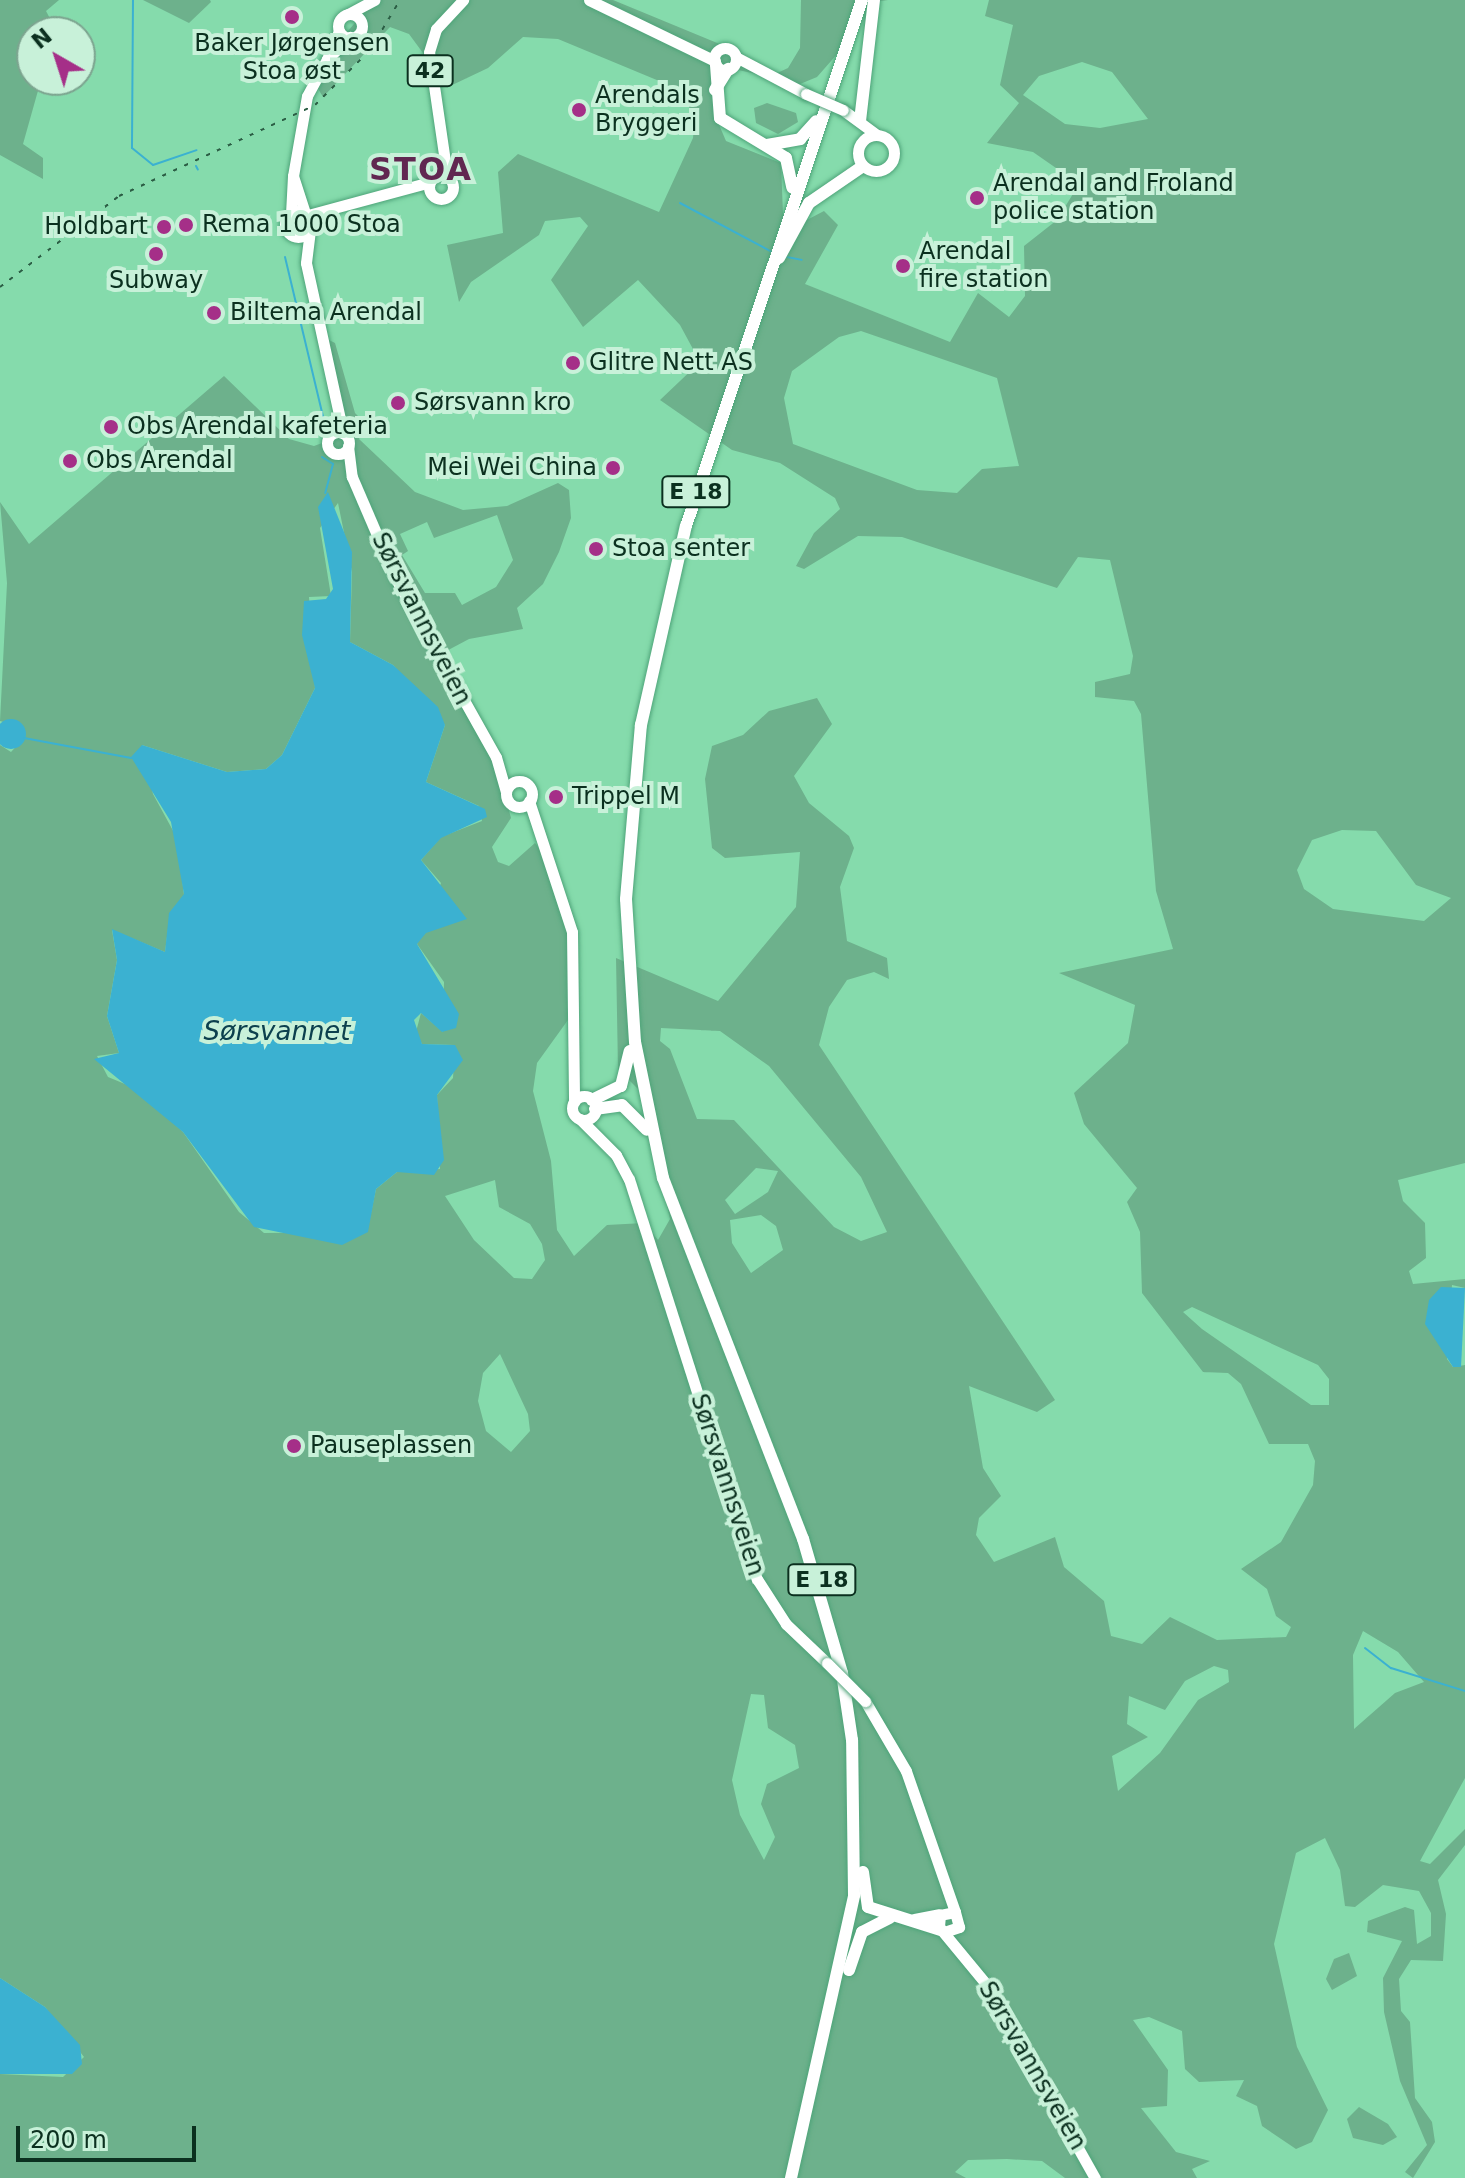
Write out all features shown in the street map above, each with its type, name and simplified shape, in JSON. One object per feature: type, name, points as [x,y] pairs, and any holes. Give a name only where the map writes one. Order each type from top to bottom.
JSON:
[{"type":"highway","name":"E 18","points":[[783,239],[836,74],[865,0]]},
{"type":"highway","name":"E 18","points":[[663,1178],[633,1003],[630,955],[644,731],[686,526],[865,0]]},
{"type":"highway","points":[[860,121],[874,0]]},
{"type":"highway","name":"E 18","points":[[725,64],[713,92],[728,128],[764,145],[793,169],[783,239]]},
{"type":"highway","name":"E 18","points":[[764,145],[807,133],[836,74]]},
{"type":"highway","name":"E 18","points":[[783,239],[809,203],[863,166]]},
{"type":"highway","name":"E 18","points":[[592,1105],[624,1081],[633,1003]]},
{"type":"highway","name":"E 18","points":[[633,1003],[674,1193],[831,1607],[858,1743],[864,1899],[891,1917],[862,1932],[849,1970],[798,2178]]},
{"type":"highway","name":"E 18","points":[[592,1105],[622,1105],[638,1114],[803,1539],[842,1673],[852,1740],[854,1895],[791,2178]]},
{"type":"highway","name":"E 18","points":[[849,1970],[863,1856]]},
{"type":"highway","points":[[912,1920],[946,1913]]},
{"type":"highway","points":[[891,1917],[912,1920],[943,1931]]},
{"type":"main road","points":[[348,14],[375,0]]},
{"type":"main road","points":[[348,446],[334,453],[327,445],[337,434],[333,404],[306,263],[286,226],[291,214],[293,176],[307,96],[327,59],[345,34],[361,25],[375,0]]},
{"type":"main road","points":[[589,0],[689,43],[725,64],[753,71],[843,110],[890,142],[891,162],[878,171],[863,166],[860,144],[843,110]]},
{"type":"main road","name":"42","points":[[447,175],[439,144],[430,45],[460,2]]},
{"type":"main road","points":[[348,14],[361,25]]},
{"type":"main road","points":[[345,34],[348,14]]},
{"type":"main road","points":[[689,43],[722,49],[725,64]]},
{"type":"main road","points":[[860,144],[877,135]]},
{"type":"main road","name":"42","points":[[433,196],[431,180],[439,144]]},
{"type":"main road","points":[[294,236],[308,221],[404,192],[447,175],[451,194],[433,196],[404,192]]},
{"type":"main road","points":[[293,176],[308,221],[306,263]]},
{"type":"main road","points":[[291,214],[308,221]]},
{"type":"main road","name":"Sørsvannsveien","points":[[337,434],[348,446],[352,477]]},
{"type":"main road","name":"Sørsvannsveien","points":[[334,453],[352,477],[416,621],[496,757],[506,791],[540,832]]},
{"type":"main road","name":"Sørsvannsveien","points":[[496,757],[522,782],[572,932],[574,1102]]},
{"type":"main road","points":[[506,791],[522,782]]},
{"type":"main road","points":[[516,806],[529,801]]},
{"type":"main road","name":"Sørsvannsveien","points":[[575,1072],[592,1105],[601,1138]]},
{"type":"main road","points":[[574,1102],[592,1105],[580,1119],[574,1102]]},
{"type":"main road","name":"Sørsvannsveien","points":[[580,1119],[620,1161],[638,1206],[757,1579],[786,1624],[865,1701],[906,1771],[946,1887],[946,1913],[959,1927],[965,1957]]},
{"type":"main road","points":[[946,1913],[943,1931],[959,1927]]},
{"type":"main road","name":"Sørsvannsveien","points":[[943,1931],[965,1957],[1095,2178]]},
{"type":"green space","points":[[0,0],[59,0],[46,11],[49,16],[16,16],[16,96],[36,96],[23,144],[43,158],[43,179],[0,155]]},
{"type":"green space","points":[[143,0],[210,0],[211,2],[189,23]]},
{"type":"green space","points":[[375,0],[613,0],[739,52],[773,75],[788,68],[800,48],[801,0],[888,0],[867,3],[853,36],[817,77],[800,84],[734,69],[717,80],[714,113],[726,141],[781,163],[783,214],[801,223],[824,211],[838,225],[805,284],[950,342],[978,293],[1009,317],[1025,296],[1024,246],[1057,220],[1079,184],[1033,152],[987,143],[1019,103],[1000,85],[1013,25],[985,16],[989,0],[1465,0],[1465,1163],[1398,1180],[1403,1201],[1425,1223],[1426,1258],[1409,1271],[1413,1284],[1465,1279],[1465,1288],[1452,1285],[1447,1359],[1453,1367],[1465,1365],[1465,1778],[1420,1861],[1430,1864],[1465,1829],[1465,1845],[1438,1880],[1446,1914],[1443,1961],[1411,1960],[1399,1979],[1401,2011],[1410,2022],[1415,2098],[1432,2122],[1435,2142],[1413,2178],[1405,2172],[1427,2145],[1400,2081],[1384,2012],[1383,1978],[1402,1941],[1367,1932],[1368,1921],[1405,1907],[1414,1910],[1417,1944],[1431,1936],[1431,1913],[1419,1891],[1383,1885],[1355,1907],[1345,1906],[1340,1870],[1325,1838],[1296,1853],[1274,1944],[1297,2047],[1328,2110],[1312,2142],[1296,2149],[1262,2126],[1257,2106],[1236,2096],[1244,2080],[1199,2082],[1185,2069],[1182,2031],[1149,2017],[1133,2020],[1168,2070],[1167,2106],[1141,2108],[1176,2152],[1210,2161],[1192,2169],[1197,2178],[1065,2178],[1042,2161],[1007,2159],[968,2160],[955,2172],[966,2178],[0,2178],[0,2074],[63,2077],[84,2057],[45,2007],[0,1978],[0,745],[11,752],[24,738],[24,728],[0,721],[7,583],[0,502],[29,544],[224,376],[289,439],[314,446],[333,439],[335,413],[321,336],[335,343],[355,413],[367,425],[359,439],[415,492],[463,510],[507,506],[558,483],[569,490],[571,518],[559,552],[543,584],[517,608],[523,629],[469,639],[437,656],[497,765],[511,818],[492,847],[498,862],[509,866],[535,843],[554,868],[574,938],[573,1013],[537,1063],[533,1091],[551,1161],[557,1230],[574,1256],[607,1225],[644,1223],[658,1240],[670,1219],[641,1092],[618,1069],[616,958],[718,1001],[796,907],[800,852],[725,858],[712,848],[705,779],[712,746],[743,735],[769,711],[817,698],[832,724],[794,776],[809,803],[849,836],[854,848],[840,887],[847,941],[887,958],[889,979],[874,972],[847,980],[829,1007],[819,1045],[1055,1400],[1037,1412],[969,1386],[983,1468],[1001,1496],[979,1518],[976,1535],[994,1562],[1055,1537],[1064,1567],[1104,1601],[1111,1636],[1142,1644],[1170,1617],[1217,1640],[1286,1637],[1291,1627],[1276,1616],[1267,1589],[1241,1569],[1281,1542],[1313,1485],[1315,1461],[1308,1444],[1269,1444],[1241,1384],[1228,1373],[1203,1372],[1142,1293],[1140,1232],[1127,1202],[1137,1188],[1084,1124],[1074,1093],[1128,1043],[1135,1005],[1059,973],[1173,949],[1156,891],[1141,714],[1134,701],[1095,697],[1095,682],[1130,674],[1133,656],[1110,560],[1078,557],[1057,588],[902,537],[858,536],[804,569],[796,566],[814,533],[840,509],[835,498],[780,463],[732,450],[660,400],[700,362],[680,325],[638,280],[583,327],[551,280],[588,226],[580,217],[545,221],[539,235],[471,282],[459,302],[447,245],[503,233],[498,172],[518,154],[659,212],[693,138],[695,113],[664,83],[558,39],[523,37],[488,68],[448,87],[409,34],[390,27],[323,97],[314,82],[326,56]],"holes":[[[1082,62],[1112,72],[1148,119],[1100,128],[1065,124],[1023,95],[1039,76]],[[861,331],[997,378],[1019,466],[982,469],[957,493],[917,490],[793,444],[784,398],[792,371],[839,337]],[[338,503],[352,572],[350,642],[393,665],[445,725],[426,782],[479,806],[482,821],[441,837],[421,860],[441,883],[417,944],[444,982],[443,1032],[421,1013],[416,1032],[422,1044],[455,1045],[453,1078],[437,1095],[440,1169],[397,1172],[376,1189],[367,1232],[264,1233],[239,1212],[183,1132],[137,1089],[108,1077],[97,1056],[119,1053],[107,1016],[117,960],[112,930],[165,952],[170,914],[184,895],[177,838],[153,794],[142,745],[227,772],[266,769],[282,755],[315,688],[309,597],[331,596],[320,528]],[[497,515],[513,560],[496,587],[462,605],[455,593],[425,593],[402,555],[408,551],[400,534],[427,522],[434,538]],[[1342,830],[1376,831],[1416,885],[1451,898],[1424,921],[1333,909],[1304,889],[1297,870],[1312,840]],[[661,1028],[720,1031],[769,1066],[861,1177],[887,1232],[861,1241],[834,1227],[734,1120],[697,1119],[670,1049],[660,1041]],[[756,1168],[778,1171],[768,1192],[735,1214],[725,1200]],[[495,1180],[499,1207],[530,1224],[542,1244],[545,1260],[532,1279],[514,1278],[474,1240],[445,1196]],[[761,1215],[776,1226],[783,1250],[751,1273],[732,1243],[730,1220]],[[1192,1307],[1318,1365],[1329,1379],[1329,1405],[1311,1405],[1202,1329],[1183,1312]],[[500,1354],[528,1414],[530,1431],[511,1452],[486,1431],[478,1401],[483,1373]],[[1363,1631],[1398,1652],[1424,1682],[1395,1693],[1354,1729],[1353,1655]],[[1214,1666],[1228,1670],[1229,1682],[1198,1700],[1160,1753],[1118,1791],[1112,1756],[1148,1737],[1127,1724],[1129,1696],[1165,1710],[1185,1681]],[[751,1694],[764,1695],[768,1728],[795,1745],[799,1768],[767,1784],[761,1804],[775,1837],[764,1860],[740,1815],[732,1780]]]},
{"type":"green space","points":[[767,103],[796,113],[798,122],[778,134],[756,123],[754,108]]},
{"type":"green space","points":[[1349,1953],[1357,1976],[1332,1990],[1326,1979],[1334,1959]]},
{"type":"green space","points":[[1359,2107],[1388,2124],[1397,2137],[1383,2145],[1353,2138],[1347,2119]]},
{"type":"water","name":"Sørsvannet","points":[[328,492],[352,552],[350,642],[393,665],[438,707],[445,725],[426,782],[485,809],[487,817],[441,838],[421,860],[467,919],[426,933],[417,944],[459,1014],[456,1028],[442,1032],[421,1013],[414,1020],[422,1044],[455,1045],[463,1060],[437,1095],[444,1160],[434,1175],[397,1172],[376,1189],[368,1232],[342,1245],[254,1227],[183,1132],[94,1059],[119,1053],[107,1016],[117,960],[112,929],[165,952],[169,913],[184,894],[171,822],[131,757],[142,745],[227,772],[266,769],[282,755],[315,688],[302,635],[304,601],[326,599],[333,589],[318,507]]},
{"type":"water","points":[[11,719],[17,720],[25,728],[25,740],[17,748],[11,749],[5,748],[-3,740],[-4,734],[-3,728],[5,720]]},
{"type":"water","points":[[1441,1287],[1465,1288],[1461,1367],[1453,1367],[1425,1324],[1429,1300]]},
{"type":"water","points":[[0,1978],[45,2007],[80,2045],[82,2064],[72,2074],[0,2074]]},
{"type":"waterway","points":[[133,0],[132,148],[153,165],[197,150]]},
{"type":"waterway","points":[[196,166],[198,170]]},
{"type":"waterway","points":[[680,203],[774,253]]},
{"type":"waterway","points":[[285,257],[325,425]]},
{"type":"waterway","points":[[787,257],[802,260]]},
{"type":"waterway","points":[[322,457],[333,464],[325,493]]},
{"type":"waterway","points":[[24,738],[131,758]]},
{"type":"waterway","points":[[1365,1648],[1391,1668],[1465,1691]]},
{"type":"railway","points":[[0,287],[119,196],[315,105],[370,50],[400,0]]},
{"type":"place","name":"Baker Jørgensen Stoa øst","points":[[292,17]]},
{"type":"place","name":"Arendals Bryggeri","points":[[579,110]]},
{"type":"place","name":"Arendal and Froland police station","points":[[977,198]]},
{"type":"place","name":"Rema 1000 Stoa","points":[[186,225]]},
{"type":"place","name":"Holdbart","points":[[164,227]]},
{"type":"place","name":"Subway","points":[[156,254]]},
{"type":"place","name":"Arendal fire station","points":[[903,266]]},
{"type":"place","name":"Biltema Arendal","points":[[214,313]]},
{"type":"place","name":"Glitre Nett AS","points":[[573,363]]},
{"type":"place","name":"Sørsvann kro","points":[[398,403]]},
{"type":"place","name":"Obs Arendal kafeteria","points":[[111,427]]},
{"type":"place","name":"Obs Arendal","points":[[70,461]]},
{"type":"place","name":"Mei Wei China","points":[[613,468]]},
{"type":"place","name":"Stoa senter","points":[[596,549]]},
{"type":"place","name":"Trippel M","points":[[556,797]]},
{"type":"place","name":"Pauseplassen","points":[[294,1446]]},
{"type":"district","name":"STOA","points":[[421,169]]}]
